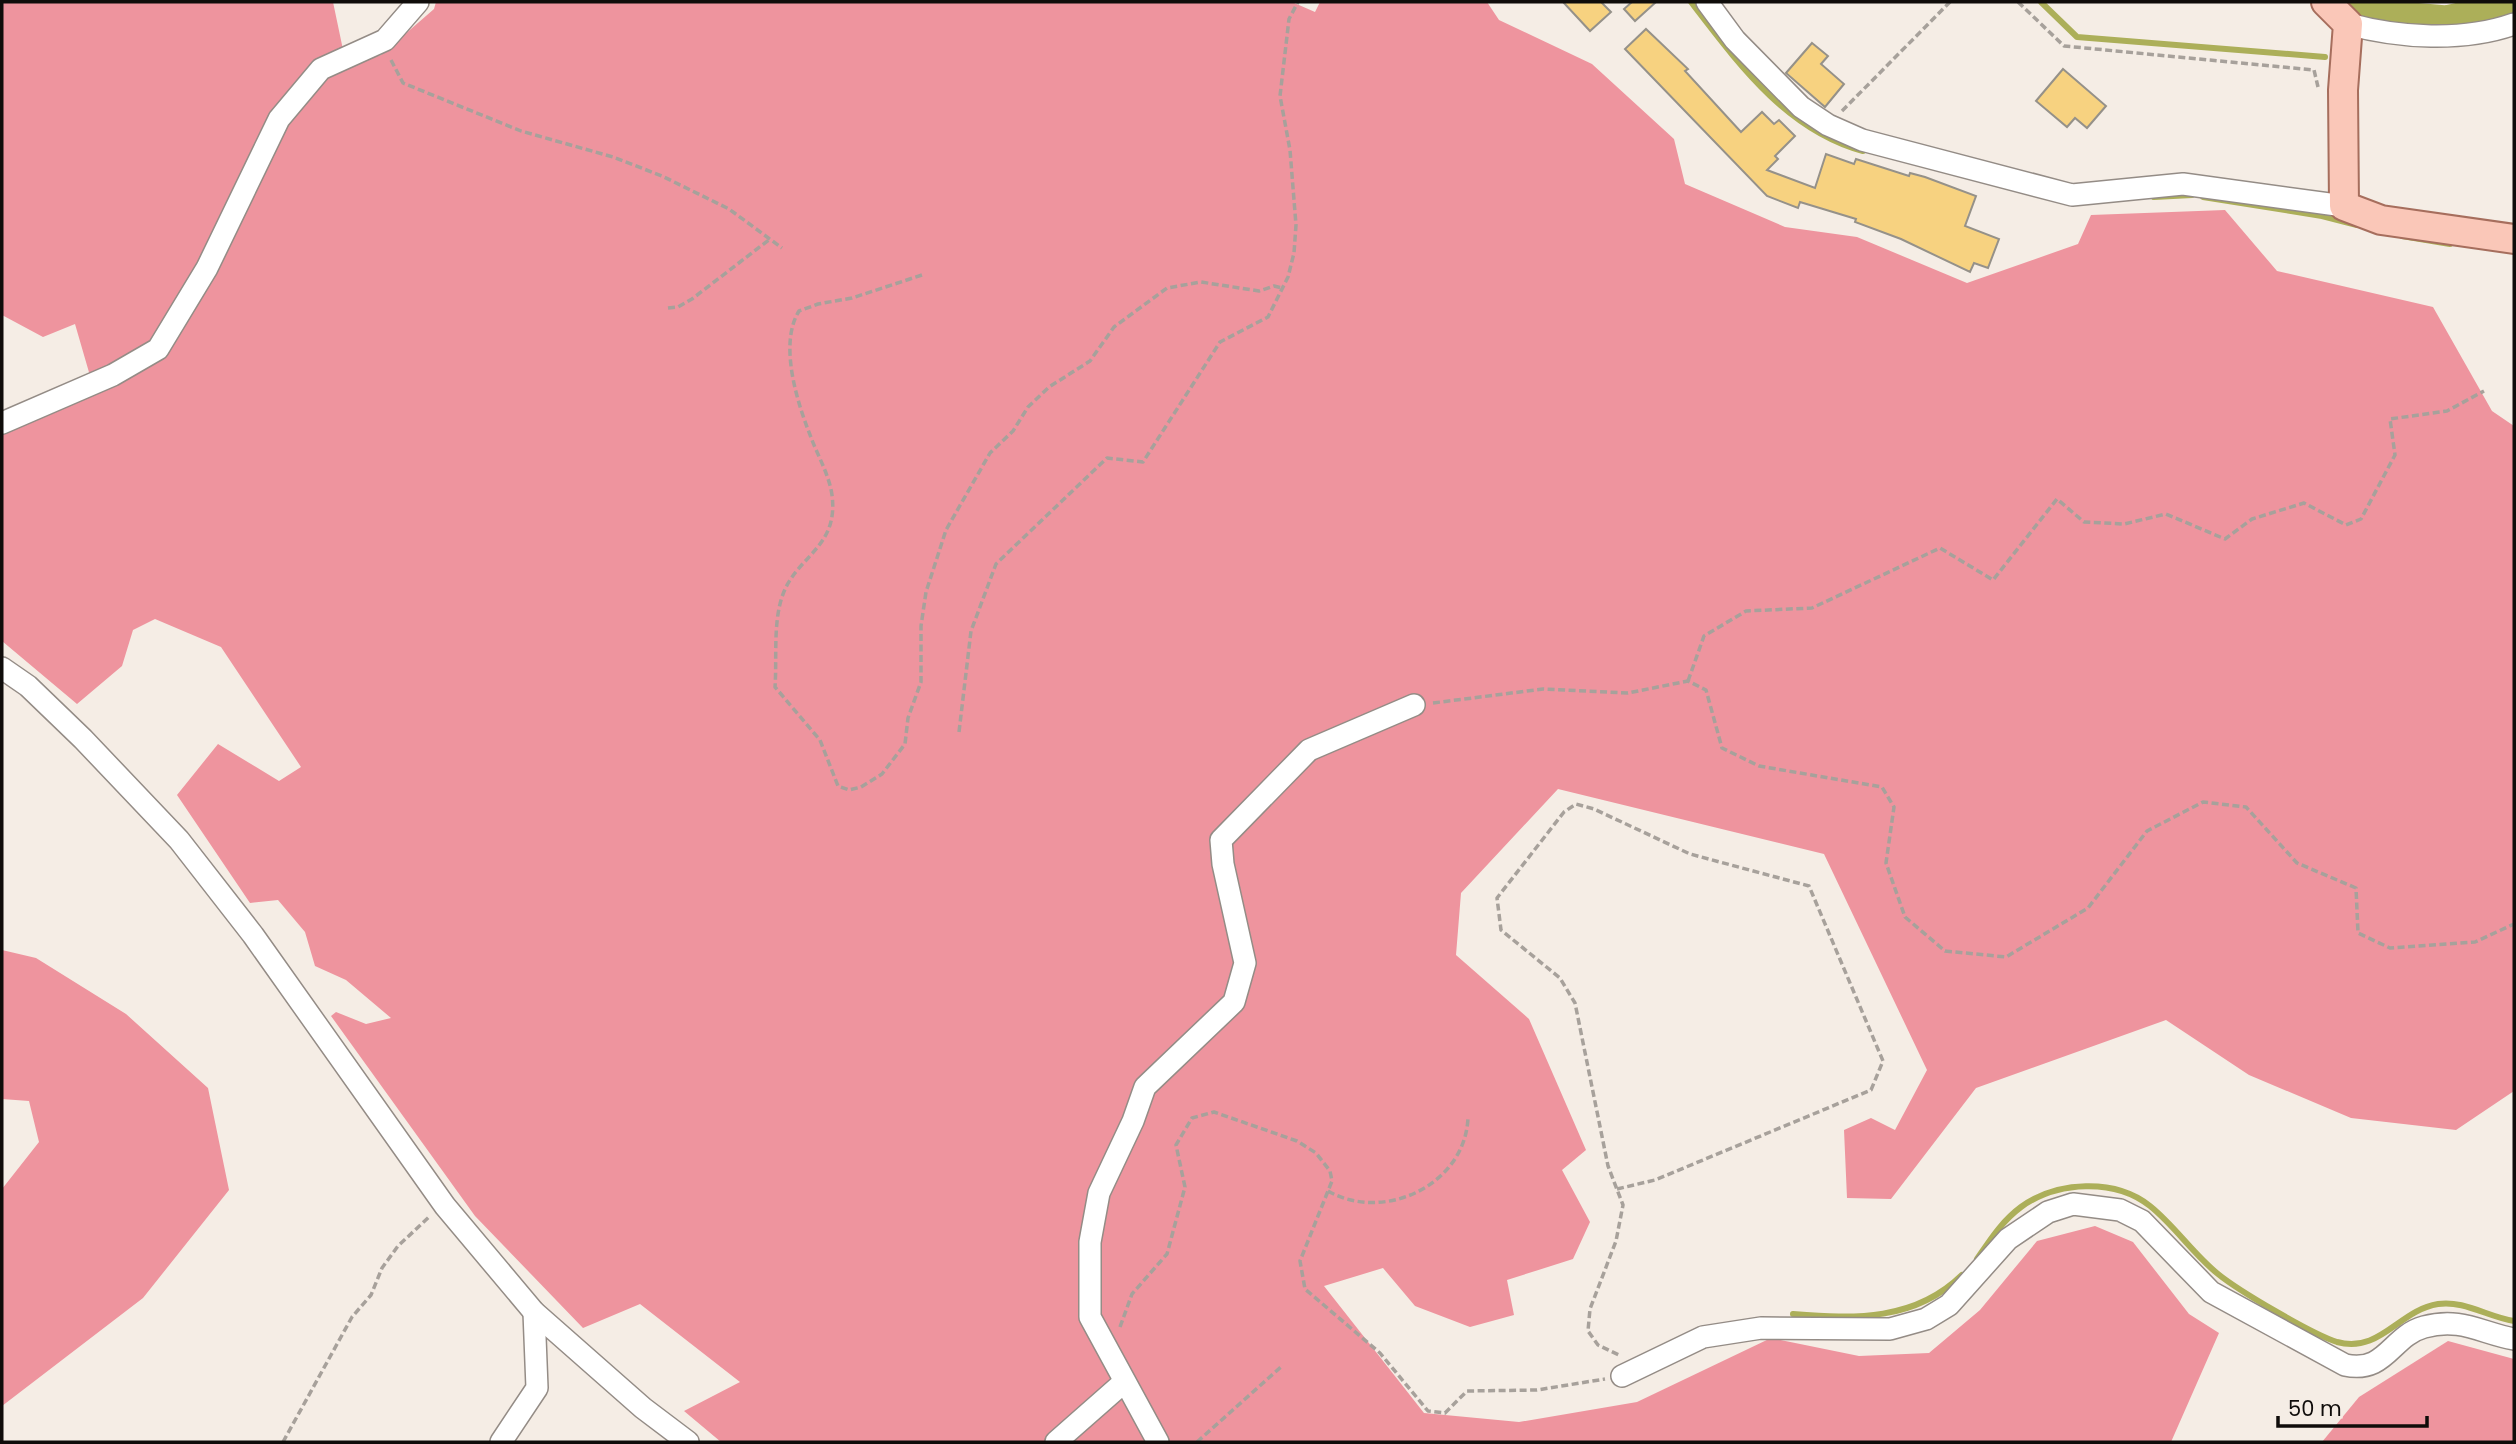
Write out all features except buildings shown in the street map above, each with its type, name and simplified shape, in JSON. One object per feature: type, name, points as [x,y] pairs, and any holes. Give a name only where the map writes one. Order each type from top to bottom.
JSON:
[{"type":"main road","points":[[2326,2],[2348,24],[2343,90],[2344,206],[2382,220],[2514,239]]},
{"type":"street","points":[[2,423],[113,375],[158,349],[207,268],[279,119],[321,69],[385,40],[418,2]]},
{"type":"street","points":[[1707,2],[1745,50],[1801,107],[1828,125],[1862,141],[2072,195],[2183,184],[2344,206]]},
{"type":"street","points":[[2348,24],[2383,34],[2453,35],[2499,30],[2514,24]]},
{"type":"street","points":[[2,668],[28,686],[83,739],[179,840],[253,935],[445,1206],[534,1312],[643,1408],[688,1442]]},
{"type":"street","points":[[1158,1442],[1123,1383],[1090,1317],[1090,1242],[1099,1193],[1133,1121],[1144,1087],[1234,1002],[1245,963],[1223,864],[1221,840],[1309,750],[1414,705]]},
{"type":"street","points":[[1625,1366],[1703,1337],[1761,1328],[1890,1329],[1926,1319],[1949,1305],[2008,1239],[2048,1212],[2073,1204],[2095,1204],[2120,1210],[2142,1222],[2211,1292],[2345,1365],[2361,1369],[2380,1360],[2401,1340],[2423,1327],[2470,1324],[2491,1335],[2514,1339]]},
{"type":"street","points":[[501,1442],[537,1388],[534,1312]]},
{"type":"street","points":[[1056,1442],[1123,1383]]},
{"type":"path","points":[[959,733],[971,631],[996,564],[1107,458],[1143,462],[1220,342],[1268,317],[1288,277],[1294,253],[1296,225],[1290,150],[1280,96],[1289,19],[1298,2]]},
{"type":"path","points":[[1828,125],[1950,2]]},
{"type":"path","points":[[2018,2],[2064,46],[2314,70],[2321,97]]},
{"type":"path","points":[[385,40],[395,72],[403,83],[521,131],[613,157],[662,176],[729,209],[782,248]]},
{"type":"path","points":[[668,307],[678,307],[692,299],[770,239]]},
{"type":"path","points":[[922,275],[852,298],[818,304],[799,311],[790,334],[803,415],[832,496],[831,523],[824,541],[789,582],[781,598],[775,687],[820,740],[838,786],[849,790],[861,787],[882,774],[905,744],[908,718],[921,682],[921,626],[926,592],[946,530],[990,453],[1013,431],[1028,407],[1049,387],[1090,361],[1114,327],[1167,288],[1202,282],[1247,290],[1282,288]]},
{"type":"path","points":[[1688,681],[1704,636],[1746,611],[1812,608],[1940,548],[1993,580],[2057,499],[2084,522],[2124,524],[2166,514],[2225,539],[2252,519],[2304,503],[2346,525],[2361,519],[2395,455],[2390,419],[2447,411],[2484,391]]},
{"type":"path","points":[[1414,705],[1543,688],[1628,694],[1688,681],[1706,690],[1722,748],[1759,766],[1882,787],[1894,807],[1886,863],[1905,917],[1945,951],[2006,957],[2088,908],[2147,831],[2203,802],[2246,807],[2297,863],[2356,888],[2358,933],[2390,948],[2474,942],[2514,924]]},
{"type":"path","points":[[1617,1189],[1655,1180],[1871,1090],[1882,1061],[1809,886],[1690,854],[1594,809],[1576,804],[1564,812],[1497,898],[1501,930],[1560,978],[1575,1003],[1608,1166],[1623,1205],[1616,1241],[1590,1309],[1588,1331],[1598,1345],[1625,1366]]},
{"type":"path","points":[[1109,1356],[1132,1294],[1167,1254],[1185,1187],[1176,1145],[1192,1118],[1214,1112],[1297,1141],[1316,1153],[1330,1171],[1332,1181],[1300,1262],[1305,1289],[1380,1353],[1428,1411],[1445,1413],[1467,1391],[1537,1390],[1625,1366]]},
{"type":"path","points":[[1328,1191],[1357,1203],[1383,1205],[1408,1198],[1432,1182],[1451,1163],[1467,1139],[1468,1118]]},
{"type":"path","points":[[283,1442],[352,1317],[371,1295],[382,1268],[398,1245],[415,1228],[445,1206]]},
{"type":"path","points":[[1196,1442],[1282,1366]]},
{"type":"shaded area","points":[[2,2],[333,2],[346,64],[381,55],[434,9],[436,2],[1292,2],[1315,12],[1320,2],[1487,2],[1499,20],[1592,64],[1674,139],[1685,184],[1785,227],[1857,237],[1967,283],[2078,244],[2091,215],[2225,210],[2277,271],[2433,307],[2492,411],[2514,426],[2514,1091],[2456,1130],[2351,1118],[2249,1075],[2166,1020],[1976,1088],[1891,1199],[1847,1198],[1844,1130],[1871,1118],[1895,1130],[1927,1070],[1824,854],[1558,789],[1461,893],[1456,955],[1529,1019],[1586,1150],[1562,1170],[1590,1222],[1573,1259],[1507,1280],[1514,1315],[1470,1327],[1415,1306],[1383,1268],[1324,1286],[1424,1413],[1519,1422],[1637,1402],[1771,1338],[1859,1356],[1929,1353],[1980,1310],[2037,1241],[2095,1226],[2133,1242],[2189,1314],[2219,1333],[2171,1442],[721,1442],[684,1411],[740,1382],[640,1304],[583,1328],[475,1216],[331,1016],[336,1012],[366,1024],[391,1018],[346,980],[315,966],[305,932],[278,900],[250,903],[177,795],[218,744],[279,781],[301,767],[221,647],[155,619],[133,630],[122,666],[77,704],[2,641],[2,435],[95,393],[75,324],[43,337],[2,315]]},
{"type":"shaded area","points":[[2,950],[36,958],[126,1014],[208,1088],[229,1190],[143,1298],[2,1406],[2,1189],[39,1142],[29,1101],[2,1099]]},
{"type":"shaded area","points":[[2448,1341],[2514,1359],[2514,1442],[2322,1442],[2359,1397]]},
{"type":"waterway","points":[[1691,2],[1746,70],[1787,111],[1835,141],[1863,151]]},
{"type":"waterway","points":[[2041,2],[2077,37],[2325,57]]},
{"type":"waterway","points":[[2354,2],[2389,18],[2446,23],[2514,8]]},
{"type":"waterway","points":[[2154,197],[2192,195]]},
{"type":"waterway","points":[[2203,197],[2322,216],[2357,225]]},
{"type":"waterway","points":[[2402,236],[2450,244]]},
{"type":"waterway","points":[[1977,1259],[2008,1218],[2035,1198],[2068,1188],[2103,1187],[2136,1197],[2150,1206],[2209,1266],[2228,1281],[2258,1301],[2337,1342],[2365,1342],[2378,1337],[2412,1314],[2438,1304],[2457,1304],[2514,1321]]},
{"type":"waterway","points":[[1793,1314],[1883,1314],[1924,1301],[1944,1290],[1962,1275]]}]
